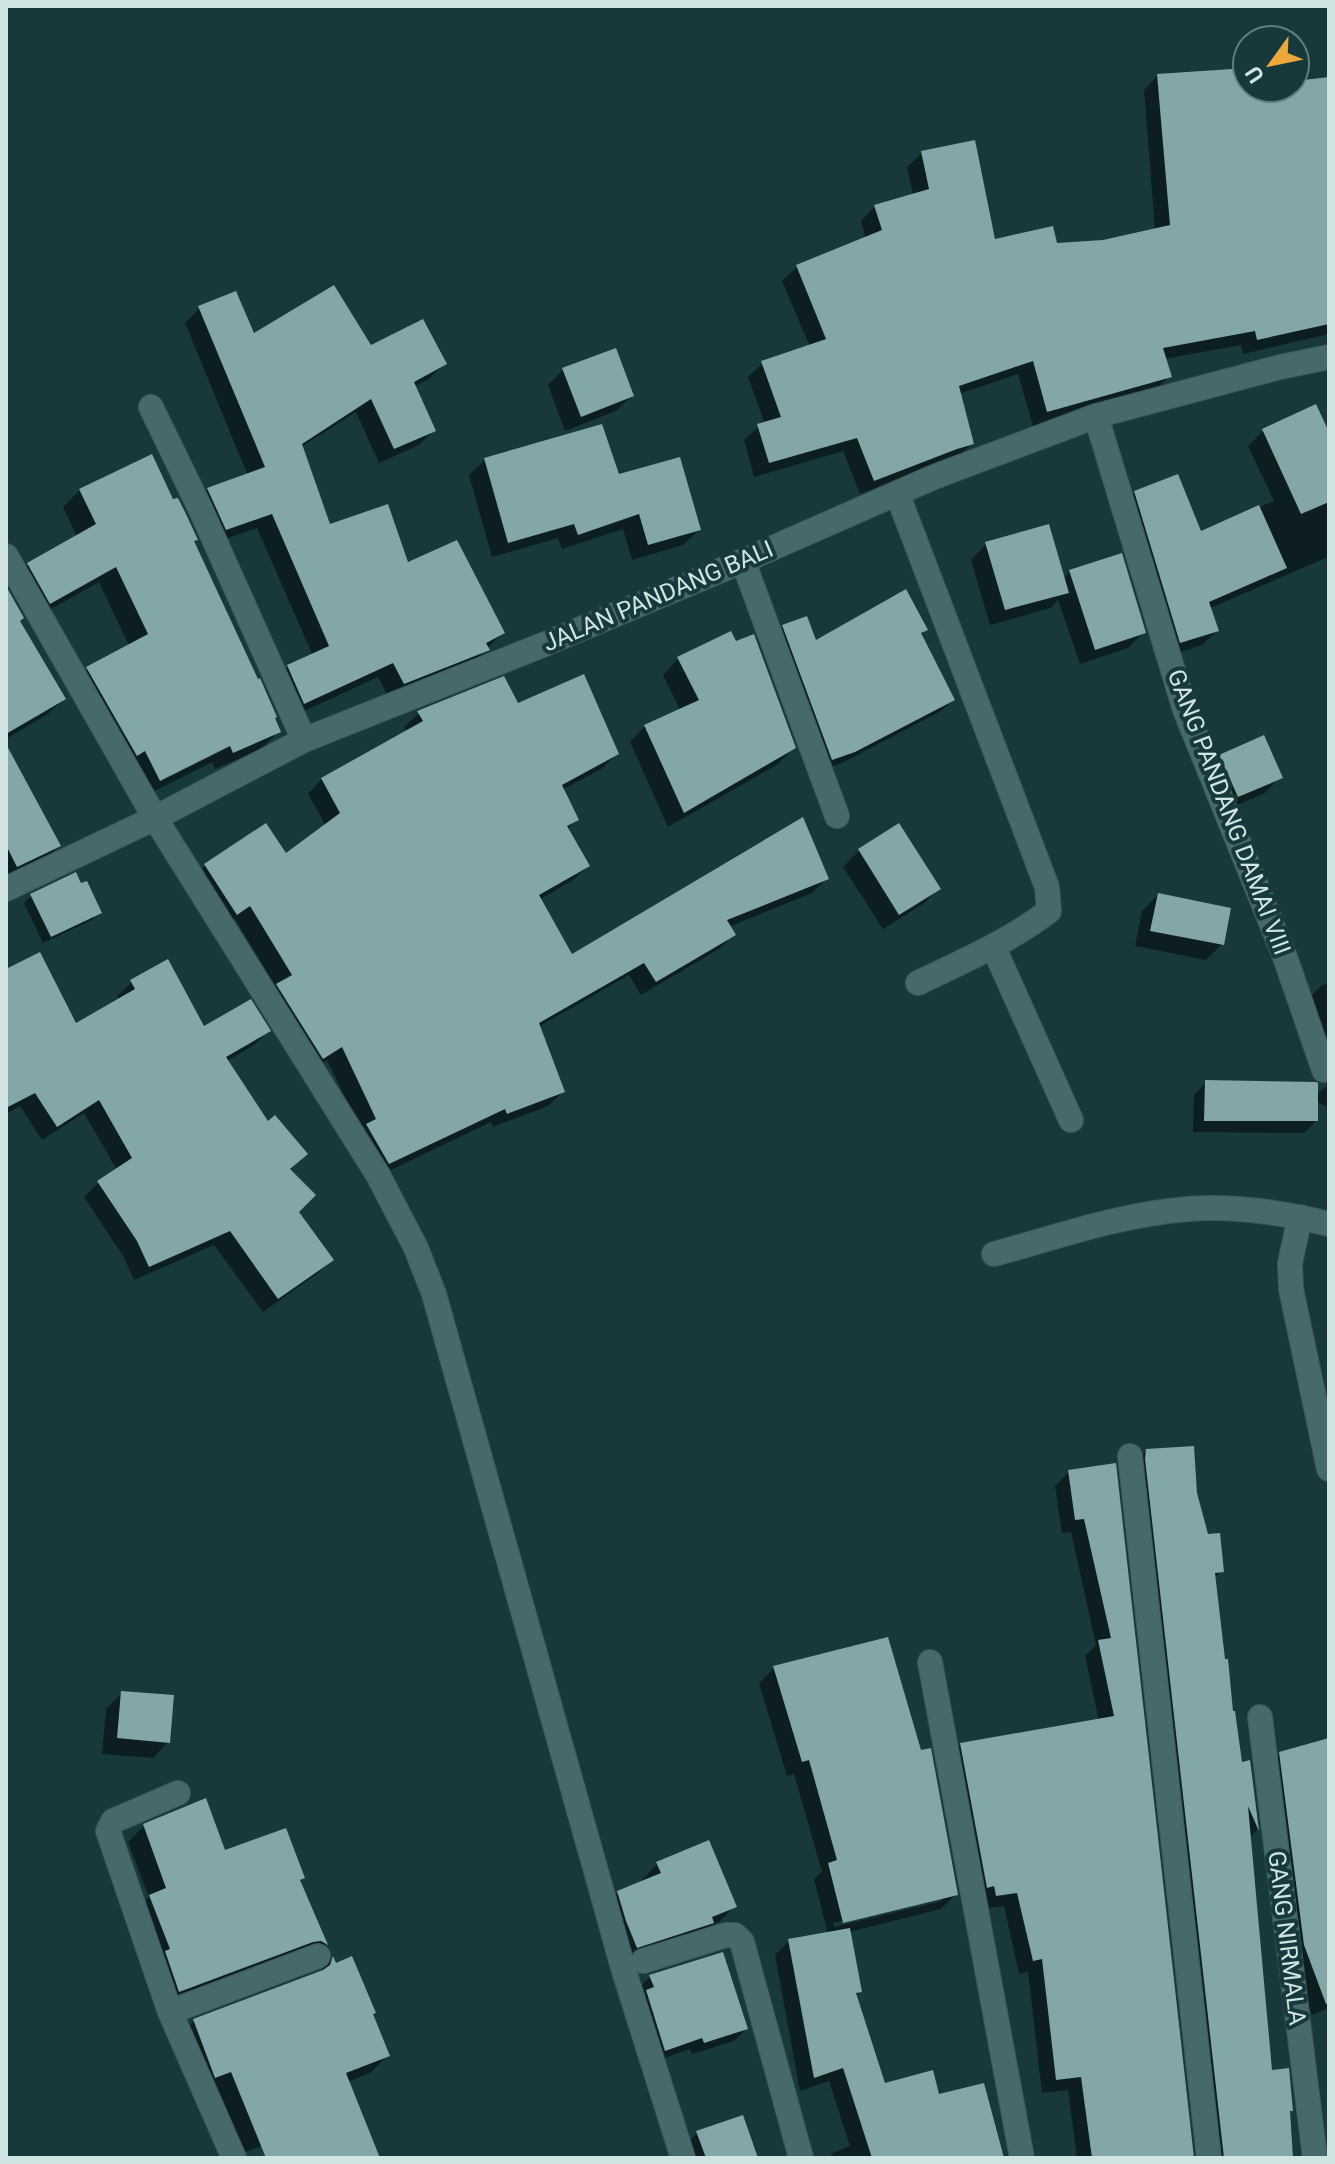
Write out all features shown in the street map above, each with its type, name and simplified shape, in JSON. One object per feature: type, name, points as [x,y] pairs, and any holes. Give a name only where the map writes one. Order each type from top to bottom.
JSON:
[{"type":"street","name":"JALAN PANDANG BALI","points":[[6,889],[155,818],[304,740],[545,644],[993,453],[1096,416],[1329,357]]},
{"type":"street","points":[[151,407],[304,740]]},
{"type":"street","name":"GANG PANDANG DAMAI VIII","points":[[1096,416],[1185,710],[1285,957],[1324,1070]]},
{"type":"street","points":[[897,493],[1047,887],[1049,911],[993,946],[918,983]]},
{"type":"street","points":[[6,556],[155,818],[378,1175],[416,1248],[434,1294],[624,1971],[683,2158]]},
{"type":"street","points":[[743,561],[837,816]]},
{"type":"street","points":[[993,946],[1071,1120]]},
{"type":"street","points":[[994,1254],[1158,1212],[1191,1208],[1234,1209],[1329,1224]]},
{"type":"street","points":[[1300,1217],[1290,1263],[1291,1289],[1329,1469]]},
{"type":"street","points":[[1130,1456],[1209,2158]]},
{"type":"street","points":[[930,1662],[1022,2158]]},
{"type":"street","name":"GANG NIRMALA","points":[[1260,1717],[1315,2158]]},
{"type":"street","points":[[178,1793],[113,1821],[108,1831],[170,2012],[234,2158]]},
{"type":"street","points":[[643,1961],[726,1935],[735,1935],[742,1942],[801,2158]]},
{"type":"street","points":[[170,2012],[318,1956]]},
{"type":"building","points":[[1231,69],[1231,104],[1311,104],[1311,79],[1329,77],[1329,324],[1257,340],[1255,331],[1163,348],[1172,377],[1047,412],[1033,361],[959,386],[974,444],[874,481],[857,438],[769,463],[757,424],[781,417],[761,361],[826,339],[796,265],[882,230],[874,205],[929,189],[921,151],[975,140],[995,239],[1053,226],[1057,243],[1103,240],[1170,225],[1157,74]]},
{"type":"building","points":[[334,285],[371,345],[423,319],[447,364],[414,382],[436,431],[394,449],[371,399],[302,444],[330,524],[388,504],[408,562],[457,540],[505,633],[486,643],[490,650],[404,684],[393,663],[304,704],[287,665],[329,646],[272,514],[226,530],[207,488],[265,467],[198,306],[236,291],[254,333]]},
{"type":"building","points":[[616,348],[634,396],[581,417],[562,368]]},
{"type":"building","points":[[1316,404],[1329,432],[1329,502],[1301,514],[1262,429]]},
{"type":"building","points":[[602,424],[619,474],[680,457],[701,530],[648,545],[639,514],[578,535],[574,524],[508,543],[484,458]]},
{"type":"building","points":[[152,454],[173,499],[178,498],[186,514],[198,540],[194,541],[260,678],[281,732],[233,753],[230,746],[160,781],[145,751],[137,756],[86,667],[148,634],[116,567],[50,604],[27,563],[96,524],[79,489]]},
{"type":"building","points":[[1178,474],[1201,531],[1259,505],[1287,568],[1209,602],[1219,631],[1180,643],[1134,491]]},
{"type":"building","points":[[1049,524],[1069,593],[1005,610],[985,542]]},
{"type":"building","points":[[1122,553],[1146,633],[1095,650],[1069,570]]},
{"type":"building","points":[[6,586],[24,618],[20,621],[66,699],[6,734]]},
{"type":"building","points":[[906,589],[928,630],[921,633],[955,700],[855,752],[832,760],[782,625],[807,616],[816,640]]},
{"type":"building","points":[[731,631],[736,641],[754,634],[796,748],[684,813],[644,725],[699,700],[677,657]]},
{"type":"building","points":[[584,674],[619,754],[562,785],[579,820],[567,826],[590,866],[539,895],[572,954],[803,817],[829,879],[727,920],[736,935],[656,982],[644,963],[539,1023],[565,1092],[507,1114],[505,1109],[389,1164],[366,1124],[376,1119],[342,1047],[323,1059],[276,984],[292,975],[250,906],[237,915],[204,864],[266,823],[286,853],[340,813],[321,778],[423,721],[417,711],[504,676],[518,703]]},
{"type":"building","points":[[1264,735],[1283,778],[1238,797],[1219,755]]},
{"type":"building","points":[[6,744],[61,846],[17,867],[6,845]]},
{"type":"building","points":[[899,823],[941,889],[899,915],[858,849]]},
{"type":"building","points":[[76,872],[81,883],[87,881],[102,913],[51,937],[30,894]]},
{"type":"building","points":[[1158,893],[1231,908],[1224,945],[1150,931]]},
{"type":"building","points":[[40,952],[76,1023],[135,989],[130,980],[168,959],[204,1026],[251,999],[271,1031],[226,1057],[268,1121],[275,1115],[308,1154],[290,1169],[316,1195],[299,1212],[334,1260],[278,1299],[230,1231],[149,1267],[137,1241],[97,1181],[132,1158],[99,1100],[57,1127],[35,1093],[6,1108],[6,969]]},
{"type":"building","points":[[1205,1080],[1316,1082],[1318,1121],[1204,1121]]},
{"type":"building","points":[[1194,1446],[1197,1493],[1208,1534],[1220,1533],[1224,1572],[1215,1573],[1225,1659],[1228,1659],[1242,1762],[1250,1760],[1259,1831],[1248,1806],[1272,2070],[1289,2068],[1293,2158],[1224,2158],[1145,1459],[1146,1449]]},
{"type":"building","points":[[1116,1463],[1194,2158],[1092,2158],[1081,2077],[1056,2080],[1042,1959],[1033,1961],[1017,1893],[996,1896],[994,1886],[987,1888],[960,1743],[1114,1716],[1098,1640],[1111,1638],[1084,1519],[1075,1520],[1068,1470]]},
{"type":"building","points":[[888,1637],[921,1750],[931,1748],[958,1895],[843,1923],[828,1863],[837,1860],[809,1760],[802,1762],[773,1666]]},
{"type":"building","points":[[121,1691],[174,1695],[170,1743],[117,1738]]},
{"type":"building","points":[[1329,1738],[1329,2003],[1326,2004],[1304,1945],[1279,1752]]},
{"type":"building","points":[[206,1798],[225,1850],[286,1828],[305,1878],[300,1880],[328,1945],[321,1941],[313,1942],[179,1992],[165,1951],[170,1949],[149,1895],[166,1888],[143,1824]]},
{"type":"building","points":[[709,1840],[737,1907],[712,1917],[714,1923],[637,1948],[617,1891],[661,1873],[656,1862]]},
{"type":"building","points":[[850,1928],[862,1992],[856,1993],[885,2083],[933,2070],[939,2094],[984,2083],[1004,2158],[872,2158],[843,2068],[814,2078],[788,1939]]},
{"type":"building","points":[[723,1952],[748,2029],[704,2043],[702,2038],[665,2051],[646,1990],[654,1987],[649,1975]]},
{"type":"building","points":[[333,1956],[336,1963],[352,1956],[390,2056],[346,2073],[380,2158],[266,2158],[231,2072],[215,2078],[193,2019],[323,1970],[330,1965]]},
{"type":"building","points":[[743,2115],[758,2158],[706,2158],[696,2131]]}]
